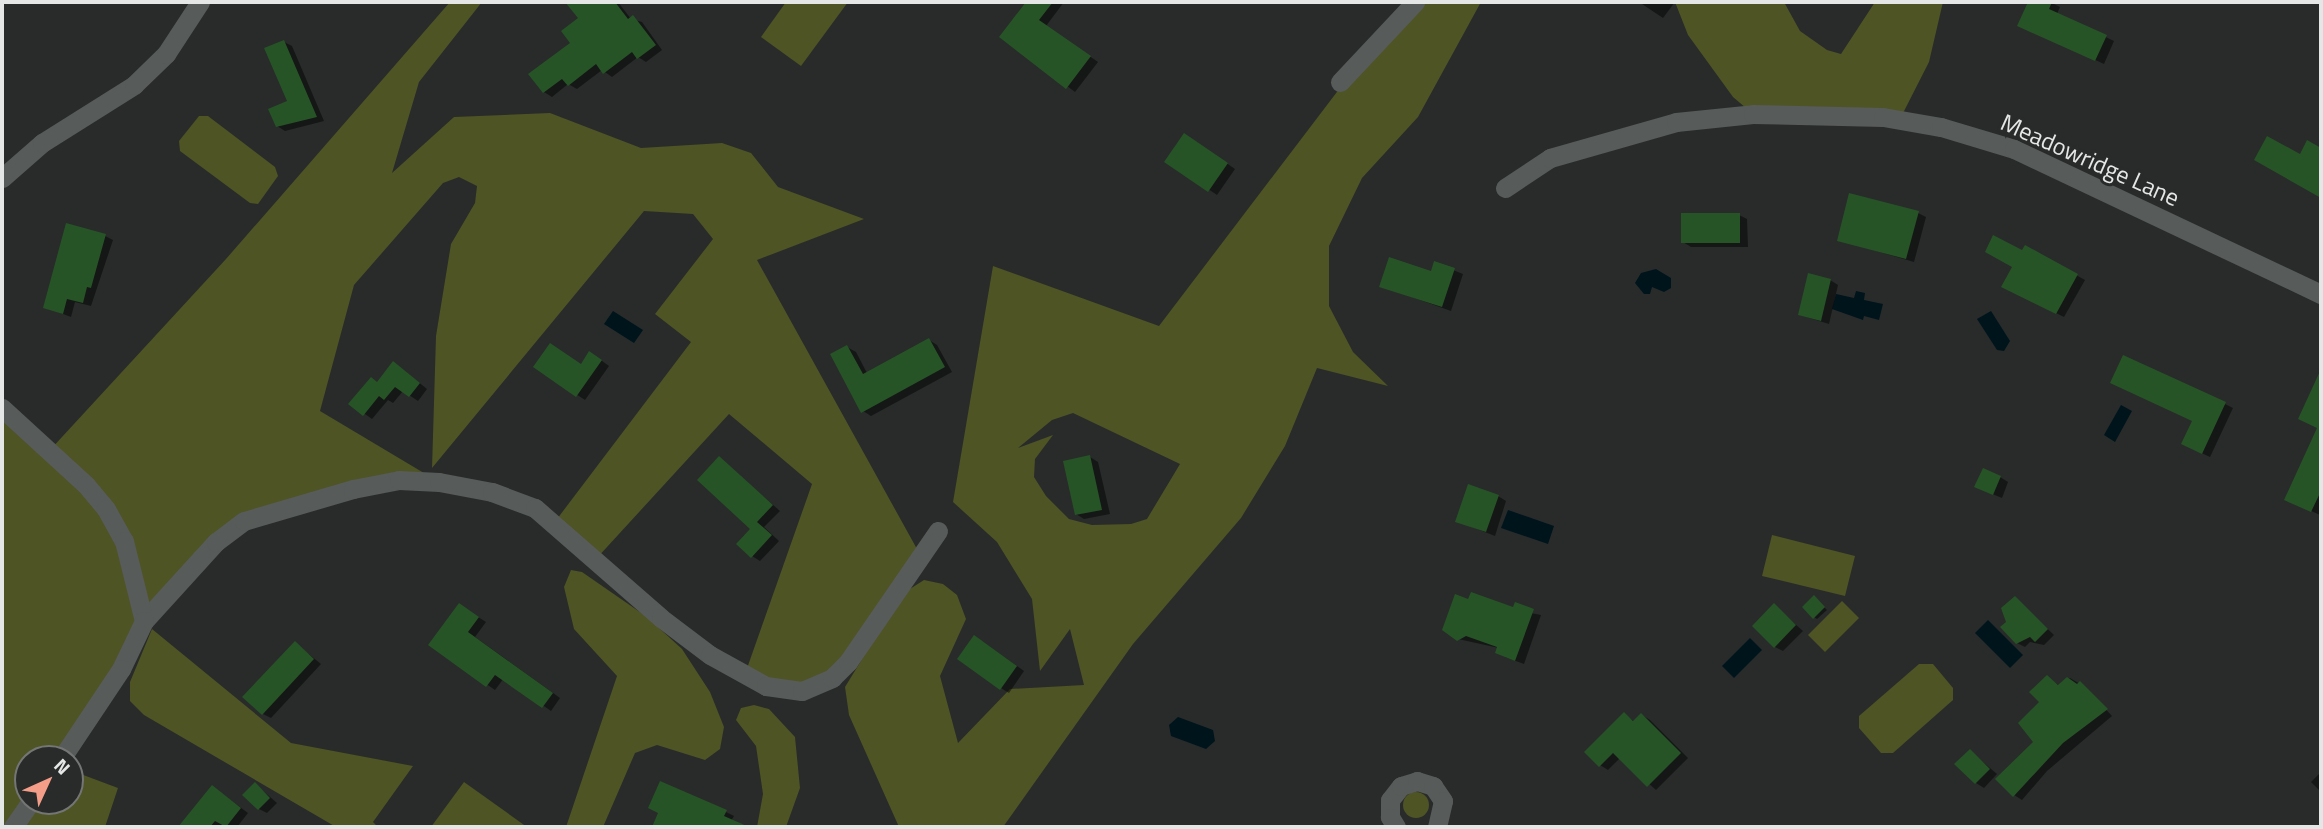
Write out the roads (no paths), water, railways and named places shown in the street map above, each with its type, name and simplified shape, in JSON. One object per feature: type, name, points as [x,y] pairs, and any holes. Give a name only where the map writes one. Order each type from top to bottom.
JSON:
[{"type":"street","points":[[2,178],[42,143],[134,85],[166,54],[200,2]]},
{"type":"street","points":[[1340,82],[1415,2]]},
{"type":"street","name":"Meadowridge Lane","points":[[1505,188],[1550,158],[1676,122],[1753,114],[1883,117],[1941,127],[2014,149],[2321,293]]},
{"type":"street","points":[[2,408],[86,485],[106,509],[124,541],[144,621]]},
{"type":"street","points":[[70,745],[121,669],[144,621],[216,542],[244,521],[353,489],[399,480],[439,482],[492,492],[535,508],[661,618],[710,655],[766,685],[802,691],[832,678],[848,662],[938,531]]},
{"type":"street","points":[[1396,827],[1390,817],[1390,800],[1408,782],[1425,782],[1440,793],[1445,824]]},
{"type":"water","points":[[1656,269],[1671,278],[1671,288],[1664,292],[1652,287],[1650,294],[1644,294],[1635,283],[1641,273]]},
{"type":"water","points":[[1856,291],[1865,293],[1864,300],[1883,304],[1879,320],[1864,316],[1863,320],[1832,309],[1836,294],[1854,298]]},
{"type":"water","points":[[613,311],[643,330],[634,343],[604,324]]},
{"type":"water","points":[[1991,311],[2010,341],[2004,351],[1997,350],[1977,319]]},
{"type":"water","points":[[2121,405],[2132,411],[2115,442],[2104,435]]},
{"type":"water","points":[[1508,510],[1554,526],[1548,544],[1501,528]]},
{"type":"water","points":[[1988,620],[2023,655],[2010,668],[1975,633]]},
{"type":"water","points":[[1750,638],[1762,650],[1734,678],[1722,666]]},
{"type":"water","points":[[1178,717],[1213,730],[1215,741],[1206,749],[1171,736],[1169,725]]}]
